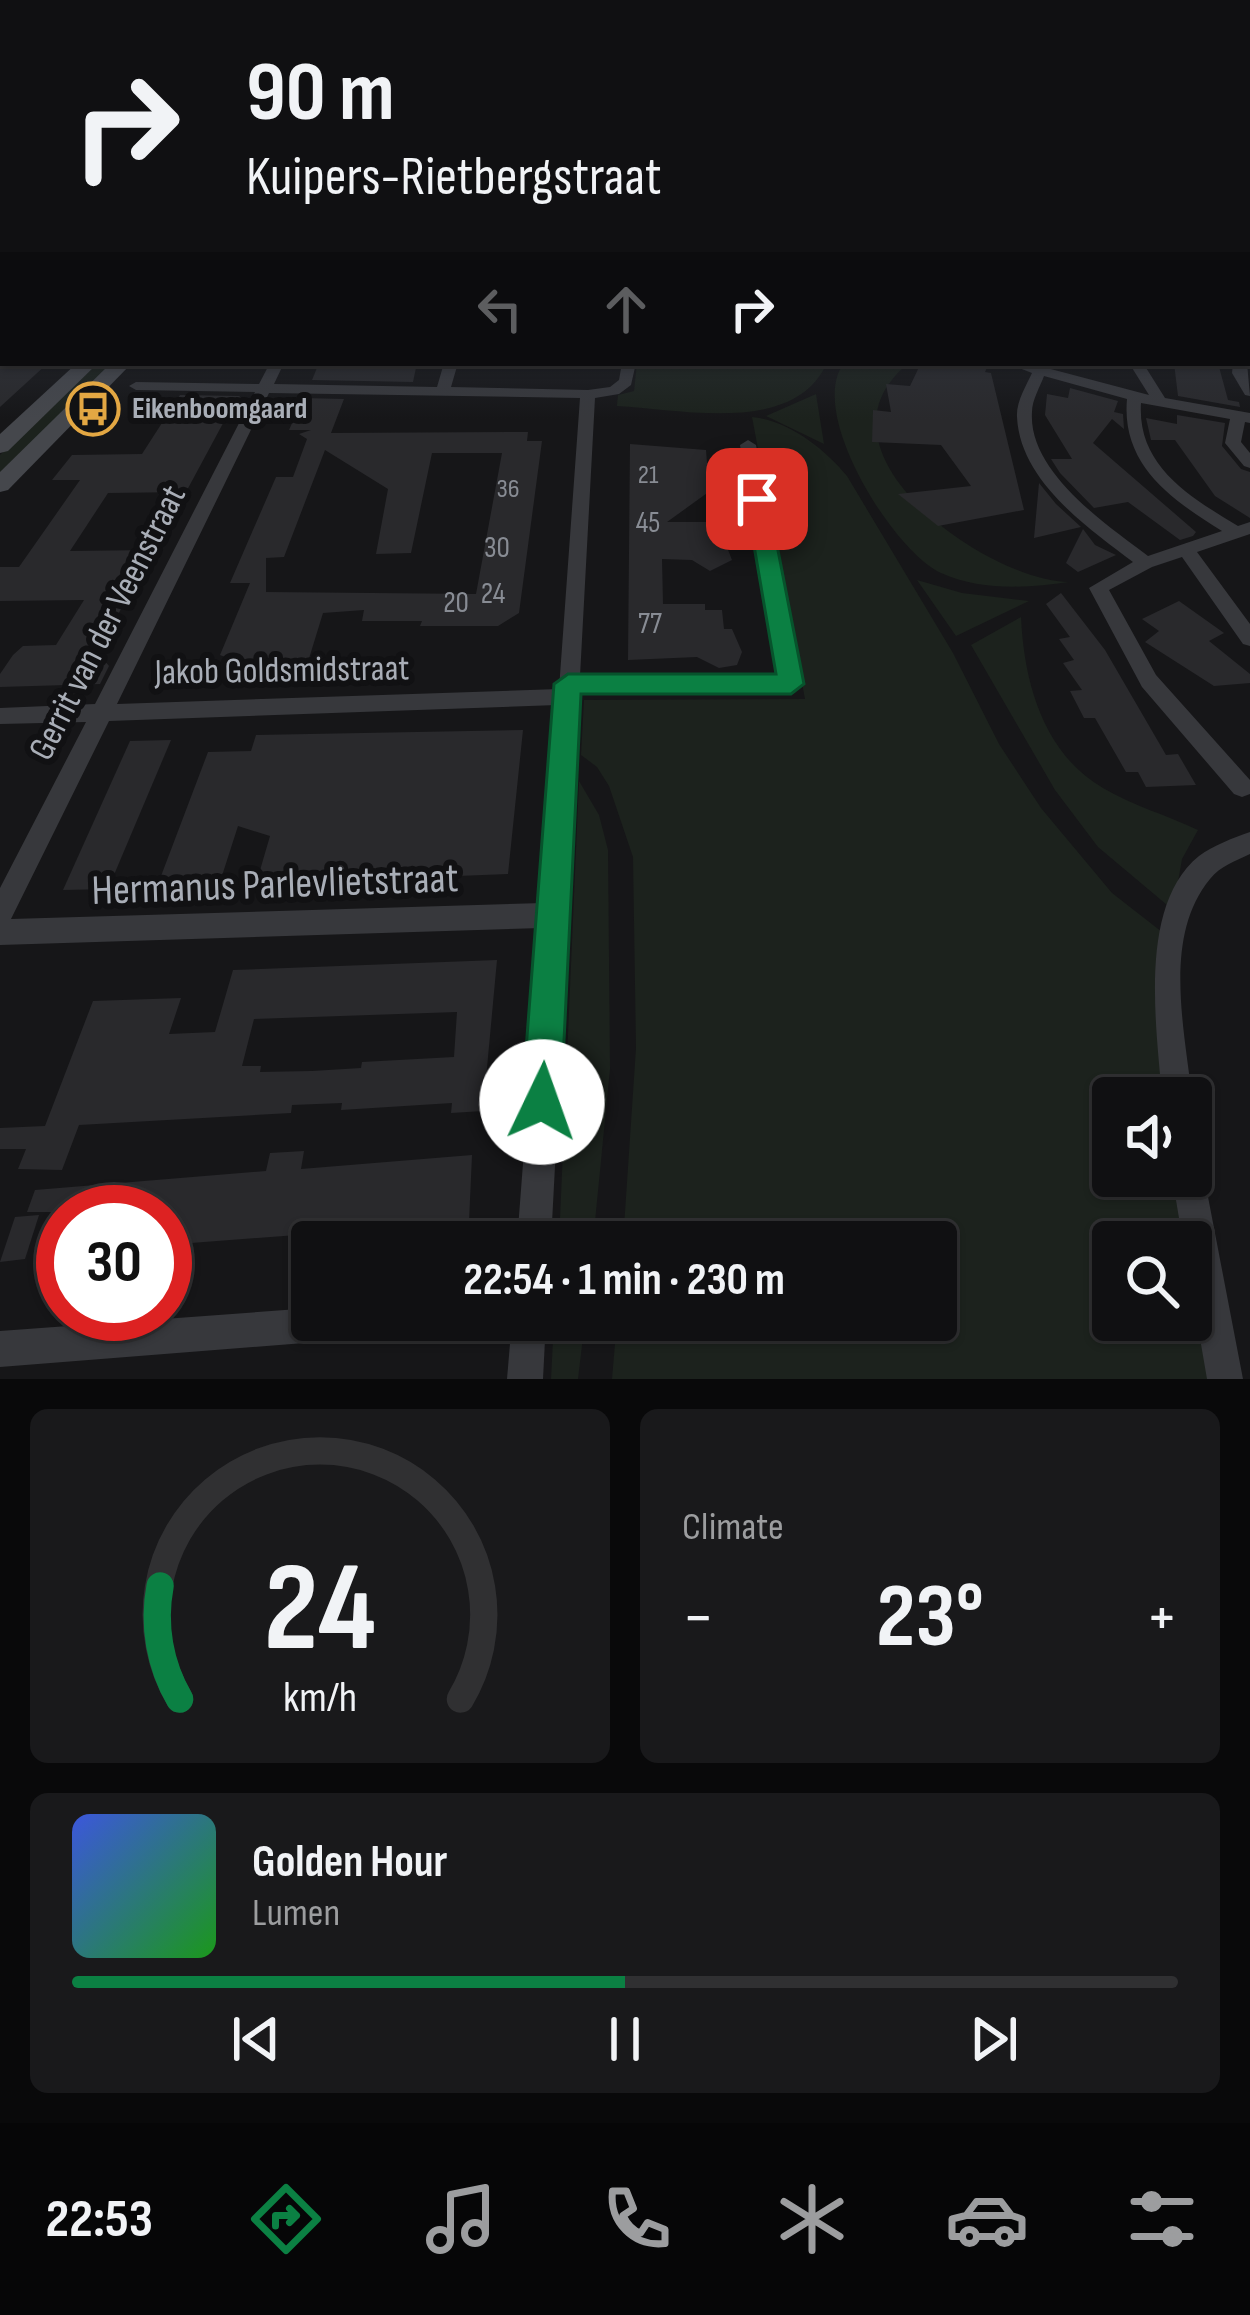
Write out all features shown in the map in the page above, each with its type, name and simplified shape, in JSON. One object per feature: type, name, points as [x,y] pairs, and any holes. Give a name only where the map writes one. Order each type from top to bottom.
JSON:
[{"type":"main road","points":[[0,446],[85,366]]},
{"type":"main road","points":[[0,484],[119,366]]},
{"type":"street","name":"Gerrit van der Veenstraat","points":[[0,914],[276,366]]},
{"type":"street","points":[[443,392],[450,366]]},
{"type":"street","points":[[136,386],[588,394],[614,391],[626,382],[629,366]]},
{"type":"street","points":[[1138,366],[1160,402]]},
{"type":"street","points":[[1146,563],[1064,494],[1033,448],[1023,414],[1043,370],[1133,398],[1244,417],[1233,443],[1250,463]]},
{"type":"street","points":[[535,1221],[588,394]]},
{"type":"street","points":[[1133,398],[1128,422],[1138,449],[1160,480],[1242,530]]},
{"type":"street","name":"Jakob Goldsmidstraat","points":[[0,716],[791,684],[748,445]]},
{"type":"street","points":[[1242,530],[1146,563],[1098,588],[1149,682],[1242,787]]},
{"type":"street","points":[[1185,548],[1250,639]]},
{"type":"street","points":[[1176,1077],[1167,957],[1185,900],[1202,868],[1250,843]]},
{"type":"street","name":"Hermanus Parlevlietstraat","points":[[0,932],[552,915]]},
{"type":"street","points":[[1192,1197],[1226,1379]]},
{"type":"street","points":[[0,1349],[291,1327]]},
{"type":"street","points":[[525,1379],[528,1341]]},
{"type":"shaded area","points":[[91,366],[112,366],[0,474],[0,455]]},
{"type":"shaded area","points":[[637,366],[825,366],[811,386],[789,401],[734,413],[617,406],[618,395],[634,391]]},
{"type":"shaded area","points":[[843,366],[907,366],[882,397],[877,433],[890,469],[917,504],[952,534],[1033,576],[1069,582],[988,585],[956,579],[921,560],[879,510],[860,478],[836,413],[835,385]]},
{"type":"shaded area","points":[[816,394],[824,444],[766,416]]},
{"type":"shaded area","points":[[752,417],[779,424],[828,456],[847,476],[953,653],[999,744],[1041,808],[1112,893],[1171,939],[1187,1077],[1092,1077],[1092,1197],[1205,1197],[1209,1221],[1092,1221],[1092,1341],[1212,1341],[1212,1242],[1234,1379],[612,1379],[615,1341],[957,1341],[957,1221],[624,1221],[636,1048],[633,857],[609,786],[597,767],[581,755],[584,700],[805,699]]},
{"type":"shaded area","points":[[917,580],[962,593],[1029,601],[956,636]]},
{"type":"shaded area","points":[[1021,617],[1032,690],[1065,756],[1103,788],[1198,830],[1182,859],[1173,910],[1098,847],[1055,790],[971,645]]},
{"type":"shaded area","points":[[579,781],[599,815],[608,850],[610,1069],[595,1221],[560,1221]]},
{"type":"shaded area","points":[[553,1341],[583,1341],[578,1379],[551,1379]]},
{"type":"building","points":[[0,366],[45,366],[0,407]]},
{"type":"building","points":[[318,366],[416,366],[413,382],[312,380]]},
{"type":"building","points":[[920,366],[988,366],[985,372],[991,373],[1024,510],[938,526],[898,494],[971,486],[941,445],[872,442],[873,410],[891,412],[886,384],[910,386]]},
{"type":"building","points":[[1174,366],[1219,366],[1228,400],[1239,402],[1240,407],[1178,396]]},
{"type":"building","points":[[1070,388],[1118,401],[1114,412],[1123,414],[1124,429],[1112,419],[1093,443],[1196,532],[1193,536],[1180,540],[1128,502],[1094,508],[1060,473],[1051,459],[1072,459],[1045,415],[1047,394],[1068,398]]},
{"type":"building","points":[[180,395],[239,396],[245,401],[239,414],[228,414],[186,492],[108,493],[70,551],[154,550],[97,652],[109,666],[100,684],[0,687],[0,674],[13,655],[23,646],[56,645],[84,600],[0,601],[0,567],[19,567],[80,480],[52,480],[72,455],[142,454]]},
{"type":"building","points":[[303,398],[344,399],[331,433],[528,432],[527,441],[542,441],[519,613],[498,626],[420,626],[422,621],[362,621],[364,610],[323,613],[307,665],[247,666],[220,655],[250,583],[230,583],[276,477],[293,477],[307,439],[299,434],[311,430],[289,430]],"holes":[[[325,450],[388,489],[376,554],[411,553],[432,453],[502,453],[476,594],[266,592],[266,558],[284,557]]]},
{"type":"building","points":[[1177,415],[1225,423],[1222,446],[1241,469],[1250,472],[1250,518],[1215,496],[1175,440],[1151,440],[1146,418],[1177,424]]},
{"type":"building","points":[[630,444],[706,450],[707,463],[714,463],[720,473],[721,483],[667,522],[713,522],[715,537],[723,537],[732,560],[710,571],[692,560],[662,559],[663,604],[705,604],[705,610],[722,610],[724,629],[732,629],[742,652],[737,665],[719,668],[697,657],[628,660]]},
{"type":"building","points":[[1039,483],[1056,504],[1081,527],[1034,538]]},
{"type":"building","points":[[1083,529],[1095,545],[1116,555],[1078,572],[1066,563]]},
{"type":"building","points":[[1061,593],[1105,650],[1166,755],[1178,754],[1196,785],[1146,787],[1138,772],[1126,772],[1095,718],[1084,718],[1070,691],[1082,690],[1063,663],[1074,660],[1059,639],[1070,637],[1046,604]]},
{"type":"building","points":[[1179,601],[1224,633],[1209,641],[1250,674],[1250,683],[1214,686],[1145,642],[1159,631],[1142,619]]},
{"type":"building","points":[[523,730],[508,874],[256,884],[270,836],[238,826],[220,882],[158,884],[208,752],[251,751],[256,735]]},
{"type":"building","points":[[171,740],[108,889],[63,890],[130,741]]},
{"type":"building","points":[[497,960],[483,1111],[451,1113],[452,1103],[341,1110],[342,1103],[292,1105],[291,1113],[79,1125],[62,1170],[18,1169],[26,1149],[0,1149],[0,1128],[45,1126],[93,1001],[181,998],[169,1034],[215,1032],[233,970]],"holes":[[[457,1012],[454,1057],[362,1062],[361,1068],[312,1071],[260,1072],[261,1066],[242,1066],[254,1019]]]},
{"type":"building","points":[[304,1151],[301,1169],[472,1155],[469,1221],[291,1221],[291,1235],[192,1243],[192,1185],[96,1185],[266,1171],[270,1153]]},
{"type":"building","points":[[35,1190],[36,1212],[27,1212]]},
{"type":"building","points":[[36,1215],[25,1259],[0,1262],[15,1217]]},
{"type":"place","name":"Eikenboomgaard","points":[[93,409]]},
{"type":"route","points":[[542,1102],[568,684],[791,684],[757,499]]}]
